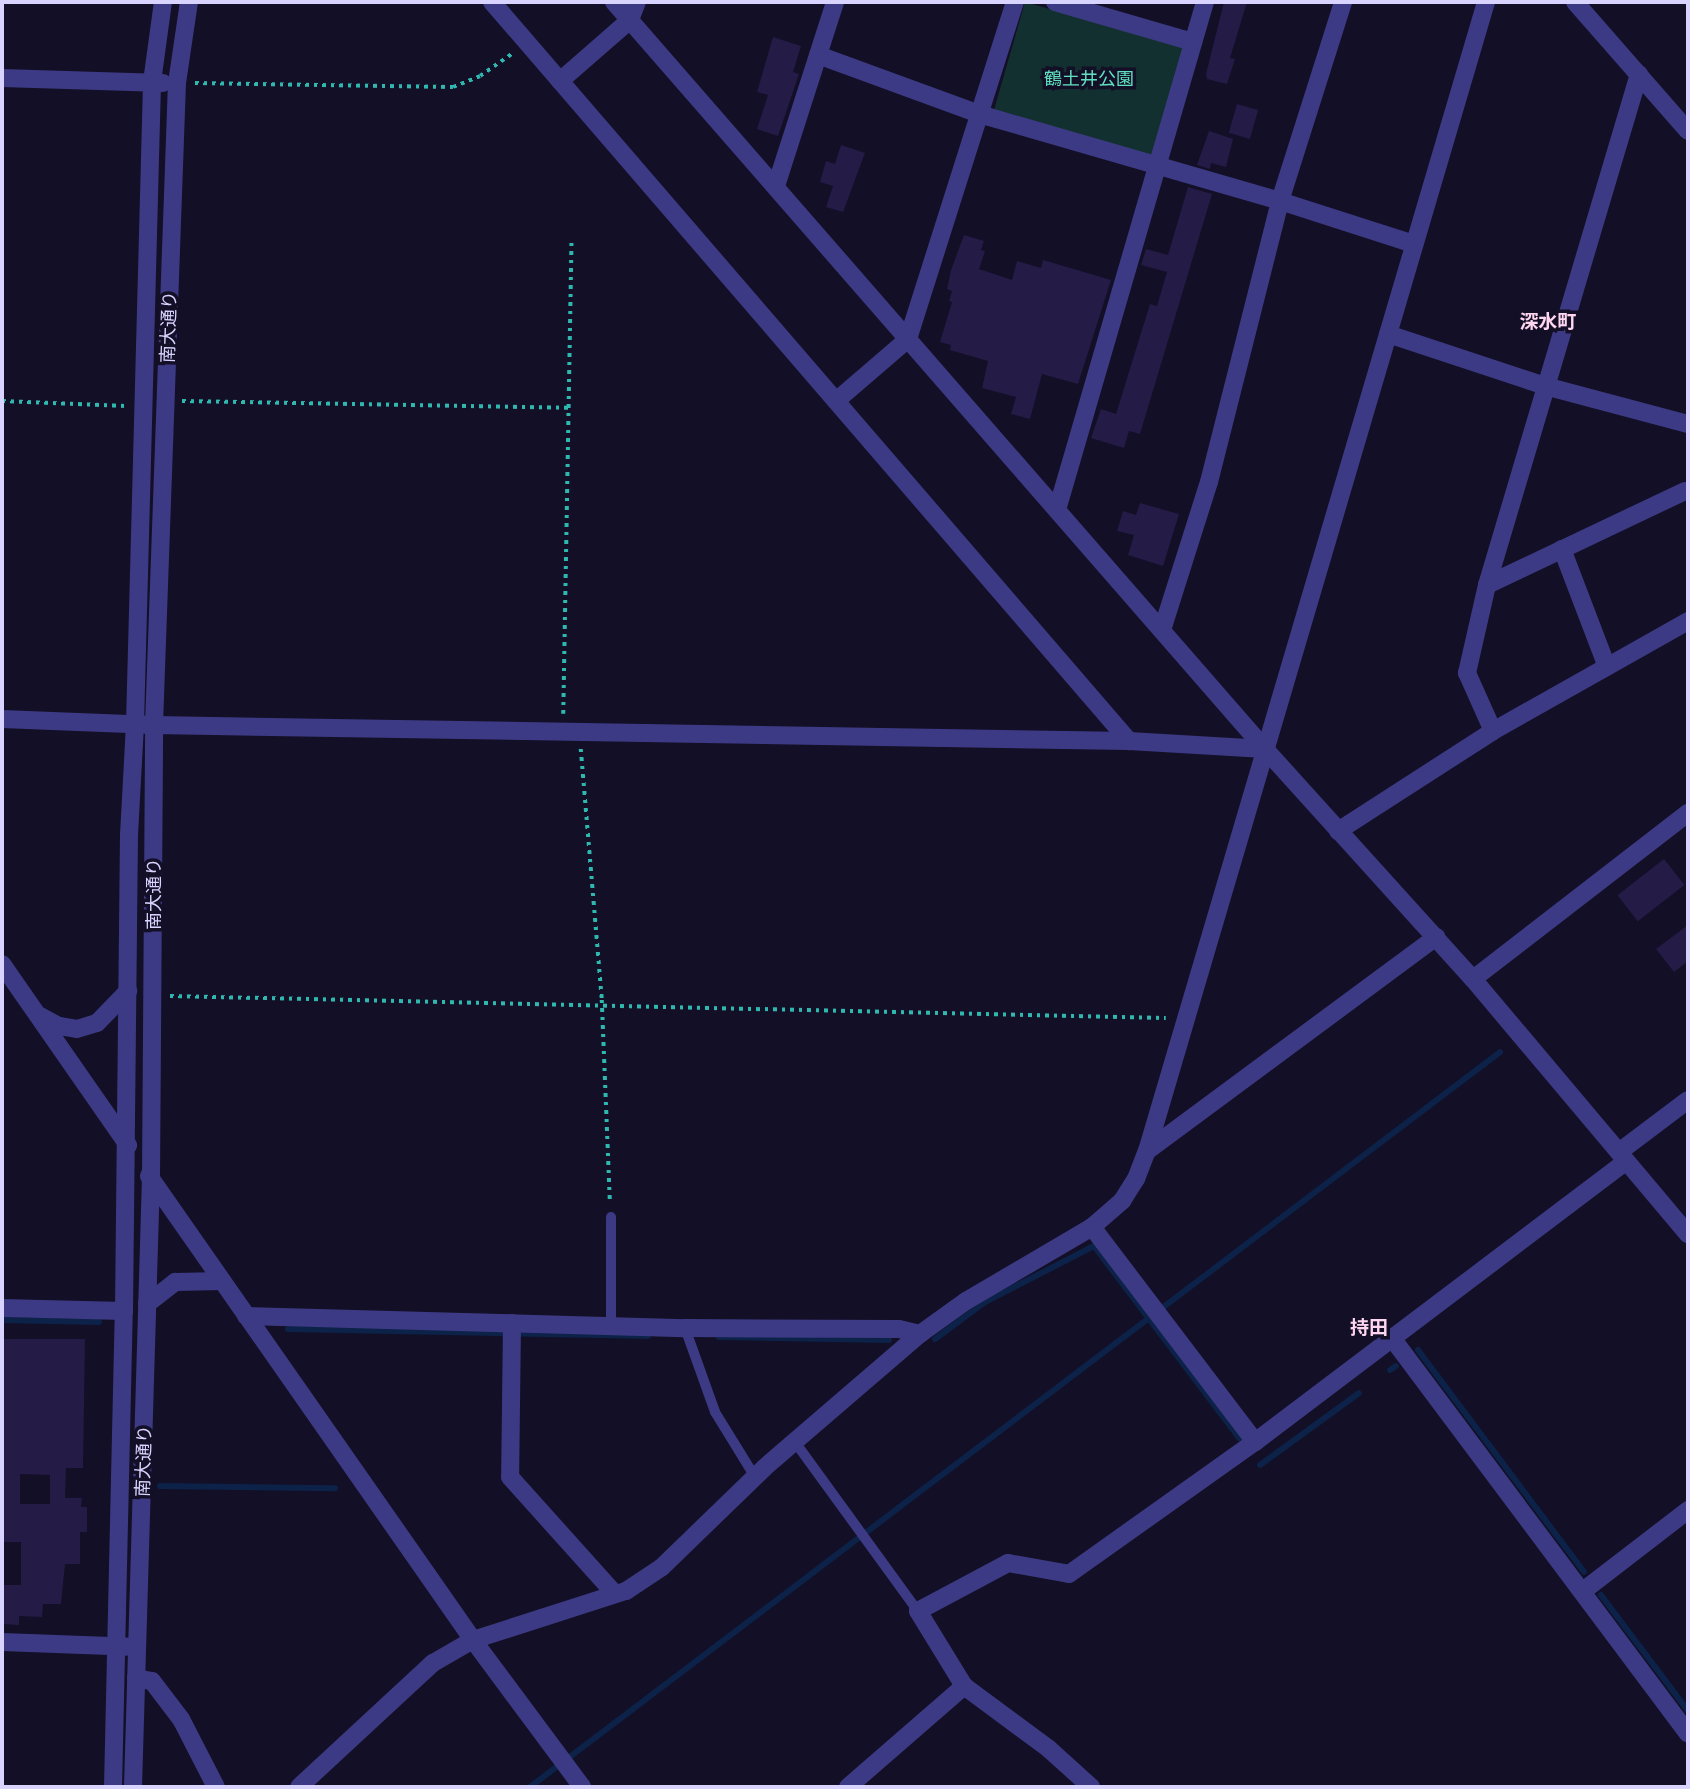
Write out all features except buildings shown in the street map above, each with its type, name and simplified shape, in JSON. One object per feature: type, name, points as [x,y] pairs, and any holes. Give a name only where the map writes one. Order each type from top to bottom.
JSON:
[{"type":"street","name":"南大通り","points":[[113,1787],[127,1143],[129,835],[135,724],[152,82],[163,2]]},
{"type":"street","name":"南大通り","points":[[133,1787],[151,1178],[154,725],[177,83],[189,2]]},
{"type":"street","points":[[492,2],[1129,741]]},
{"type":"street","points":[[614,2],[1265,749],[1473,979],[1688,1234]]},
{"type":"street","points":[[560,81],[630,20],[638,2]]},
{"type":"street","points":[[776,186],[835,2]]},
{"type":"street","points":[[836,401],[908,338],[1015,2]]},
{"type":"street","points":[[1055,2],[1193,42]]},
{"type":"street","points":[[1057,509],[1205,2]]},
{"type":"street","points":[[1162,630],[1209,482],[1280,201],[1343,2]]},
{"type":"street","points":[[299,1787],[433,1664],[473,1640],[615,1594],[662,1567],[755,1477],[920,1334],[966,1301],[1093,1227],[1122,1201],[1136,1179],[1147,1151],[1486,2]]},
{"type":"street","points":[[1575,2],[1688,131]]},
{"type":"street","points":[[818,55],[979,114],[1280,201],[1415,244]]},
{"type":"street","points":[[1493,731],[1467,673],[1487,585],[1639,74]]},
{"type":"street","points":[[2,78],[177,83]]},
{"type":"street","points":[[1388,334],[1545,386],[1688,424]]},
{"type":"street","points":[[1487,585],[1687,490]]},
{"type":"street","points":[[1562,549],[1607,667]]},
{"type":"street","points":[[1338,831],[1493,731],[1688,621]]},
{"type":"street","points":[[2,719],[154,725],[1129,741],[1265,749]]},
{"type":"street","points":[[1473,979],[1688,813]]},
{"type":"street","points":[[1147,1151],[1436,937]]},
{"type":"street","points":[[2,964],[473,1640],[576,1780]]},
{"type":"street","points":[[37,1014],[59,1026],[77,1028],[97,1023],[128,991]]},
{"type":"street","points":[[1091,1787],[1049,1749],[964,1686],[918,1611],[1008,1563],[1069,1574],[1255,1442],[1392,1338],[1622,1157],[1688,1100]]},
{"type":"street","points":[[1093,1227],[1255,1442]]},
{"type":"street","points":[[147,1304],[175,1282],[222,1281]]},
{"type":"street","points":[[2,1308],[124,1311]]},
{"type":"street","points":[[246,1316],[685,1328],[899,1329],[920,1334]]},
{"type":"street","points":[[512,1323],[510,1477],[615,1594]]},
{"type":"street","points":[[1392,1338],[1688,1732]]},
{"type":"street","points":[[1584,1591],[1688,1510]]},
{"type":"street","points":[[2,1642],[138,1647]]},
{"type":"street","points":[[136,1678],[152,1681],[181,1720],[216,1787]]},
{"type":"street","points":[[848,1787],[964,1686]]},
{"type":"lane","points":[[611,1217],[611,1326]]},
{"type":"lane","points":[[685,1328],[715,1412],[755,1477]]},
{"type":"lane","points":[[795,1442],[918,1611]]},
{"type":"path","points":[[177,83],[453,87],[480,76],[526,43]]},
{"type":"path","points":[[571,243],[571,730],[602,1004],[611,1217]]},
{"type":"path","points":[[2,401],[142,406]]},
{"type":"path","points":[[166,401],[569,408]]},
{"type":"path","points":[[152,996],[1186,1019]]},
{"type":"green space","name":"鶴土井公園","points":[[1025,2],[1185,48],[1153,156],[994,111]]},
{"type":"waterway","points":[[530,1787],[1500,1052]]},
{"type":"waterway","points":[[935,1339],[985,1302],[1094,1246],[1239,1438]]},
{"type":"waterway","points":[[2,1320],[99,1322]]},
{"type":"waterway","points":[[288,1329],[648,1336]]},
{"type":"waterway","points":[[719,1337],[889,1340]]},
{"type":"waterway","points":[[1418,1350],[1584,1572]]},
{"type":"waterway","points":[[1390,1370],[1396,1366]]},
{"type":"waterway","points":[[1260,1465],[1359,1393]]},
{"type":"waterway","points":[[160,1486],[335,1488]]},
{"type":"waterway","points":[[1601,1595],[1688,1711]]},
{"type":"district","name":"深水町","points":[[1548,321]]},
{"type":"district","name":"持田","points":[[1369,1327]]}]
